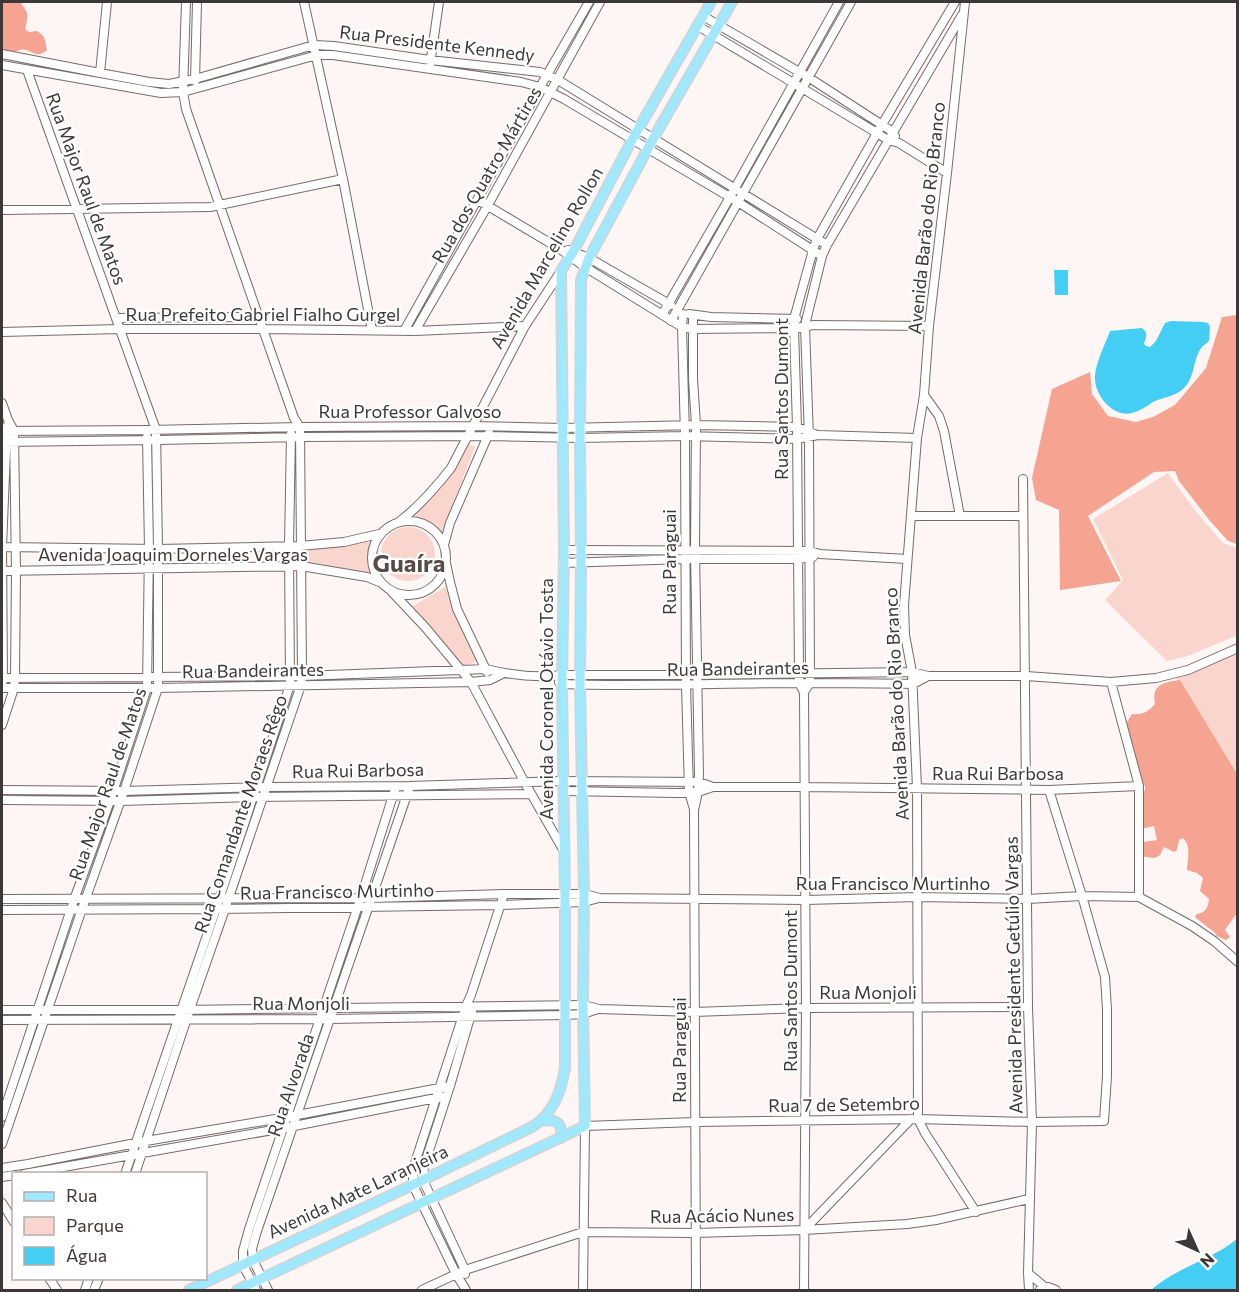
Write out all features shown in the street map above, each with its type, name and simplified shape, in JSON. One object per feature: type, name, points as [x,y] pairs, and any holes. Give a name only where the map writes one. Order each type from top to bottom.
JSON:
[{"type":"main road","name":"Avenida Marcelino Rollon","points":[[561,271],[711,2]]},
{"type":"main road","name":"Avenida Marcelino Rollon","points":[[580,280],[587,262],[648,149],[732,2]]},
{"type":"main road","name":"Avenida Coronel Otávio Tosta","points":[[541,1122],[550,1110],[562,1082],[565,1068],[561,271]]},
{"type":"main road","name":"Avenida Coronel Otávio Tosta","points":[[580,280],[580,680],[585,1126]]},
{"type":"main road","points":[[561,328],[580,326]]},
{"type":"main road","points":[[563,499],[580,497]]},
{"type":"main road","points":[[562,631],[581,632]]},
{"type":"main road","points":[[541,1122],[556,1121],[562,1130],[561,1138]]},
{"type":"main road","name":"Avenida Mate Laranjeira","points":[[189,1290],[541,1122]]},
{"type":"main road","name":"Avenida Mate Laranjeira","points":[[237,1290],[254,1287],[262,1279],[585,1126]]},
{"type":"street","points":[[100,73],[107,2]]},
{"type":"street","points":[[186,2],[183,92],[186,109],[296,427]]},
{"type":"street","points":[[196,88],[197,2]]},
{"type":"street","points":[[304,2],[343,179],[372,330]]},
{"type":"street","points":[[429,70],[439,2]]},
{"type":"street","name":"Rua dos Quatro Mártires","points":[[404,331],[589,2]]},
{"type":"street","name":"Rua dos Quatro Mártires","points":[[415,331],[488,205],[600,2]]},
{"type":"street","points":[[662,315],[838,2]]},
{"type":"street","points":[[671,321],[680,312],[738,202],[851,2]]},
{"type":"street","name":"Rua Santos Dumont","points":[[804,1290],[805,787],[804,692],[799,683],[794,319],[817,239],[877,133],[956,2]]},
{"type":"street","name":"Avenida Barão do Rio Branco","points":[[965,2],[929,326],[904,604],[905,635],[913,684],[917,788],[918,1008],[915,1119],[976,1212]]},
{"type":"street","name":"Rua Santos Dumont","points":[[810,683],[806,324],[822,256],[827,245],[964,11]]},
{"type":"street","points":[[703,16],[808,77],[882,126],[899,143],[947,173]]},
{"type":"street","points":[[576,24],[586,29]]},
{"type":"street","points":[[698,26],[877,133],[890,136]]},
{"type":"street","name":"Rua Presidente Kennedy","points":[[2,54],[169,84],[195,79],[314,45],[540,72],[558,80],[827,245]]},
{"type":"street","name":"Rua Presidente Kennedy","points":[[2,65],[161,93],[183,92],[317,55],[333,55],[520,82],[551,92],[730,197],[822,256]]},
{"type":"street","name":"Rua Major Raul de Matos","points":[[2,1117],[147,688],[149,549],[147,440],[152,430],[152,421],[27,70]]},
{"type":"street","points":[[696,177],[702,169]]},
{"type":"street","points":[[2,210],[219,206],[343,179]]},
{"type":"street","points":[[478,200],[560,249],[633,283],[680,312],[693,315],[794,319],[814,326],[929,326]]},
{"type":"street","points":[[587,262],[626,293],[682,327],[692,329],[794,328],[806,324]]},
{"type":"street","name":"Avenida Marcelino Rollon","points":[[400,521],[413,512],[451,468],[525,326],[561,271]]},
{"type":"street","points":[[626,293],[633,283]]},
{"type":"street","name":"Rua Paraguai","points":[[680,312],[686,436],[685,616],[688,782],[694,810]]},
{"type":"street","name":"Rua Paraguai","points":[[693,315],[699,782],[694,810],[696,1290]]},
{"type":"street","points":[[207,317],[207,329]]},
{"type":"street","name":"Rua Prefeito Gabriel Fialho Gurgel","points":[[116,318],[258,317]]},
{"type":"street","name":"Rua Prefeito Gabriel Fialho Gurgel","points":[[2,332],[120,329],[415,331],[525,326]]},
{"type":"street","points":[[684,380],[693,379]]},
{"type":"street","points":[[924,394],[939,416],[945,431],[960,516]]},
{"type":"street","points":[[2,403],[8,420],[2,547],[2,689]]},
{"type":"street","name":"Rua Professor Galvoso","points":[[7,442],[488,436],[563,433],[580,427],[696,425],[797,427],[809,434],[818,435],[918,438]]},
{"type":"street","points":[[400,426],[400,436]]},
{"type":"street","points":[[490,680],[457,609],[444,545],[450,522],[492,426]]},
{"type":"street","name":"Rua Professor Galvoso","points":[[7,431],[492,426],[563,433],[580,438],[696,436],[797,440],[809,434]]},
{"type":"street","name":"Rua Comandante Moraes Rêgo","points":[[125,1172],[180,1010],[229,899],[301,685],[300,437],[296,427]]},
{"type":"street","name":"Rua Comandante Moraes Rêgo","points":[[135,1172],[190,1010],[219,899],[291,685],[289,546],[291,437],[296,427]]},
{"type":"street","points":[[232,428],[232,439]]},
{"type":"street","points":[[196,429],[196,440]]},
{"type":"street","points":[[78,430],[78,441]]},
{"type":"street","name":"Rua Major Raul de Matos","points":[[2,1144],[4,1132],[19,1095],[121,801],[158,688],[158,440],[152,430]]},
{"type":"street","points":[[2,725],[15,678],[16,571],[7,442]]},
{"type":"street","name":"Avenida Presidente Getúlio Vargas","points":[[1023,479],[1028,1007],[1032,1122],[1029,1290]]},
{"type":"street","points":[[911,516],[1023,516]]},
{"type":"street","points":[[444,545],[437,533],[427,525],[414,520],[400,521],[379,534],[372,549],[372,566],[379,582],[391,591],[463,670],[565,853]]},
{"type":"street","name":"Avenida Joaquim Dorneles Vargas","points":[[2,547],[158,549],[300,546],[344,542],[379,534]]},
{"type":"street","points":[[564,550],[685,550],[696,555]]},
{"type":"street","points":[[563,563],[685,559],[696,555],[820,554],[908,559]]},
{"type":"street","points":[[391,591],[405,595],[420,594],[432,587],[442,576],[446,562]]},
{"type":"street","name":"Avenida Joaquim Dorneles Vargas","points":[[2,571],[301,566],[367,577],[379,582]]},
{"type":"street","points":[[685,616],[696,616]]},
{"type":"street","points":[[148,625],[158,626]]},
{"type":"street","name":"Rua Bandeirantes","points":[[580,680],[637,675],[912,672],[927,676],[1026,676],[1111,682],[1156,678],[1188,670],[1238,648]]},
{"type":"street","name":"Rua Bandeirantes","points":[[3,678],[302,676],[486,669],[503,674],[636,685],[697,685],[913,684],[927,676]]},
{"type":"street","points":[[412,672],[412,683]]},
{"type":"street","name":"Rua Bandeirantes","points":[[2,689],[471,682],[490,680],[503,674]]},
{"type":"street","points":[[745,674],[745,684]]},
{"type":"street","points":[[636,685],[637,675]]},
{"type":"street","points":[[218,676],[218,687]]},
{"type":"street","points":[[246,676],[246,686]]},
{"type":"street","points":[[62,678],[62,688]]},
{"type":"street","points":[[89,678],[89,688]]},
{"type":"street","points":[[1111,682],[1139,786],[1139,897]]},
{"type":"street","points":[[804,692],[810,683]]},
{"type":"street","points":[[274,735],[283,737]]},
{"type":"street","points":[[687,736],[698,735]]},
{"type":"street","points":[[130,738],[140,741]]},
{"type":"street","name":"Rua Rui Barbosa","points":[[564,786],[582,781],[699,782],[713,787]]},
{"type":"street","points":[[637,792],[638,782]]},
{"type":"street","name":"Rua Rui Barbosa","points":[[2,790],[525,783],[564,786],[582,792],[698,792],[713,787],[1049,790],[1139,786]]},
{"type":"street","points":[[468,785],[468,795]]},
{"type":"street","name":"Rua Alvorada","points":[[243,1264],[243,1251],[253,1230],[276,1164],[294,1126],[323,1008],[396,786]]},
{"type":"street","name":"Rua Alvorada","points":[[276,1164],[287,1117],[329,1019],[410,786]]},
{"type":"street","points":[[330,796],[331,787]]},
{"type":"street","points":[[188,789],[188,799]]},
{"type":"street","points":[[45,801],[46,790]]},
{"type":"street","points":[[1049,790],[1082,896]]},
{"type":"street","name":"Rua Rui Barbosa","points":[[2,800],[121,801],[531,794]]},
{"type":"street","points":[[236,846],[246,848]]},
{"type":"street","points":[[88,861],[98,864]]},
{"type":"street","points":[[466,1289],[456,1274],[413,1185],[413,1169],[439,1089],[455,1053],[504,894]]},
{"type":"street","name":"Rua Francisco Murtinho","points":[[2,898],[372,898],[504,894],[565,899]]},
{"type":"street","points":[[466,895],[466,906]]},
{"type":"street","name":"Rua Francisco Murtinho","points":[[2,910],[466,906],[584,898],[806,900],[918,897],[1027,899],[1082,896],[1139,897],[1192,926],[1238,962]]},
{"type":"street","name":"Rua 7 de Setembro","points":[[585,1126],[915,1119],[1104,1121],[1107,1076],[1105,977],[1082,896]]},
{"type":"street","points":[[114,898],[114,909]]},
{"type":"street","points":[[156,898],[156,909]]},
{"type":"street","points":[[292,908],[293,898]]},
{"type":"street","points":[[58,949],[68,951]]},
{"type":"street","name":"Rua Monjoli","points":[[2,1010],[469,1006],[565,1011]]},
{"type":"street","points":[[402,1007],[402,1018]]},
{"type":"street","name":"Rua Monjoli","points":[[2,1020],[402,1018],[583,1009],[694,1012],[806,1008],[1028,1007]]},
{"type":"street","points":[[222,1009],[222,1019]]},
{"type":"street","points":[[255,1019],[256,1009]]},
{"type":"street","points":[[15,1010],[15,1020]]},
{"type":"street","points":[[94,1020],[95,1010]]},
{"type":"street","points":[[128,1010],[128,1020]]},
{"type":"street","points":[[455,1053],[450,1086],[424,1166],[423,1180],[465,1270],[466,1289]]},
{"type":"street","points":[[22,1055],[32,1057]]},
{"type":"street","points":[[158,1078],[166,1080]]},
{"type":"street","points":[[27,1170],[146,1141],[450,1086]]},
{"type":"street","points":[[10,1092],[19,1095]]},
{"type":"street","points":[[2,1168],[27,1170],[104,1160],[447,1096]]},
{"type":"street","points":[[365,1102],[366,1112]]},
{"type":"street","points":[[804,1230],[915,1119]]},
{"type":"street","points":[[583,1290],[585,1126]]},
{"type":"street","points":[[102,1150],[104,1160]]},
{"type":"street","name":"Rua Acácio Nunes","points":[[422,1290],[465,1270],[583,1232],[695,1233],[907,1224],[976,1212],[1029,1198]]},
{"type":"street","points":[[2,1203],[12,1219]]},
{"type":"street","name":"Rua Alvorada","points":[[253,1230],[253,1260]]},
{"type":"street","points":[[253,1260],[268,1290]]},
{"type":"street","points":[[243,1264],[254,1287]]},
{"type":"street","points":[[1028,1273],[1043,1289],[1056,1290]]},
{"type":"street","points":[[85,1290],[94,1282]]},
{"type":"green space","points":[[465,443],[475,447],[441,535],[428,524],[411,518],[442,487]]},
{"type":"green space","points":[[1168,473],[1197,513],[1223,543],[1237,548],[1238,635],[1188,656],[1167,661],[1105,600],[1123,580],[1093,519]]},
{"type":"green space","points":[[403,527],[413,527],[423,531],[431,539],[435,554],[431,569],[423,577],[413,581],[403,581],[393,577],[385,569],[381,559],[381,549],[385,539],[393,531]]},
{"type":"green space","points":[[369,542],[370,573],[304,564],[304,551]]},
{"type":"green space","points":[[445,587],[477,662],[460,667],[411,607]]},
{"type":"green space","points":[[1237,650],[1237,782],[1175,676]]},
{"type":"shaded area","points":[[2,2],[21,2],[27,13],[25,29],[29,32],[37,31],[42,35],[47,50],[39,54],[24,50],[10,55],[2,54]]},
{"type":"shaded area","points":[[1237,315],[1237,544],[1228,541],[1210,521],[1179,481],[1175,471],[1154,472],[1088,516],[1121,581],[1060,590],[1059,510],[1036,500],[1032,478],[1052,389],[1090,372],[1092,394],[1108,416],[1136,422],[1153,417],[1175,405],[1206,368],[1222,317]]},
{"type":"shaded area","points":[[1180,680],[1237,774],[1237,913],[1225,930],[1230,937],[1226,940],[1217,936],[1195,916],[1206,909],[1209,899],[1200,891],[1203,878],[1187,870],[1188,849],[1183,838],[1179,840],[1177,850],[1174,852],[1164,847],[1160,855],[1155,858],[1143,855],[1143,842],[1157,840],[1154,826],[1140,829],[1141,796],[1145,786],[1140,782],[1126,724],[1132,714],[1145,712],[1155,704],[1155,692],[1160,685]]},
{"type":"water","points":[[1054,270],[1068,270],[1068,295],[1055,295]]},
{"type":"water","points":[[1171,321],[1203,322],[1208,323],[1210,327],[1209,341],[1199,352],[1187,384],[1176,394],[1132,413],[1125,414],[1111,408],[1105,403],[1095,382],[1099,358],[1110,331],[1142,328],[1146,334],[1144,344],[1150,347],[1156,341],[1165,323]]},
{"type":"water","points":[[1237,1239],[1237,1290],[1151,1290],[1171,1276],[1216,1253]]},
{"type":"district","name":"Guaíra","points":[[409,564]]}]
